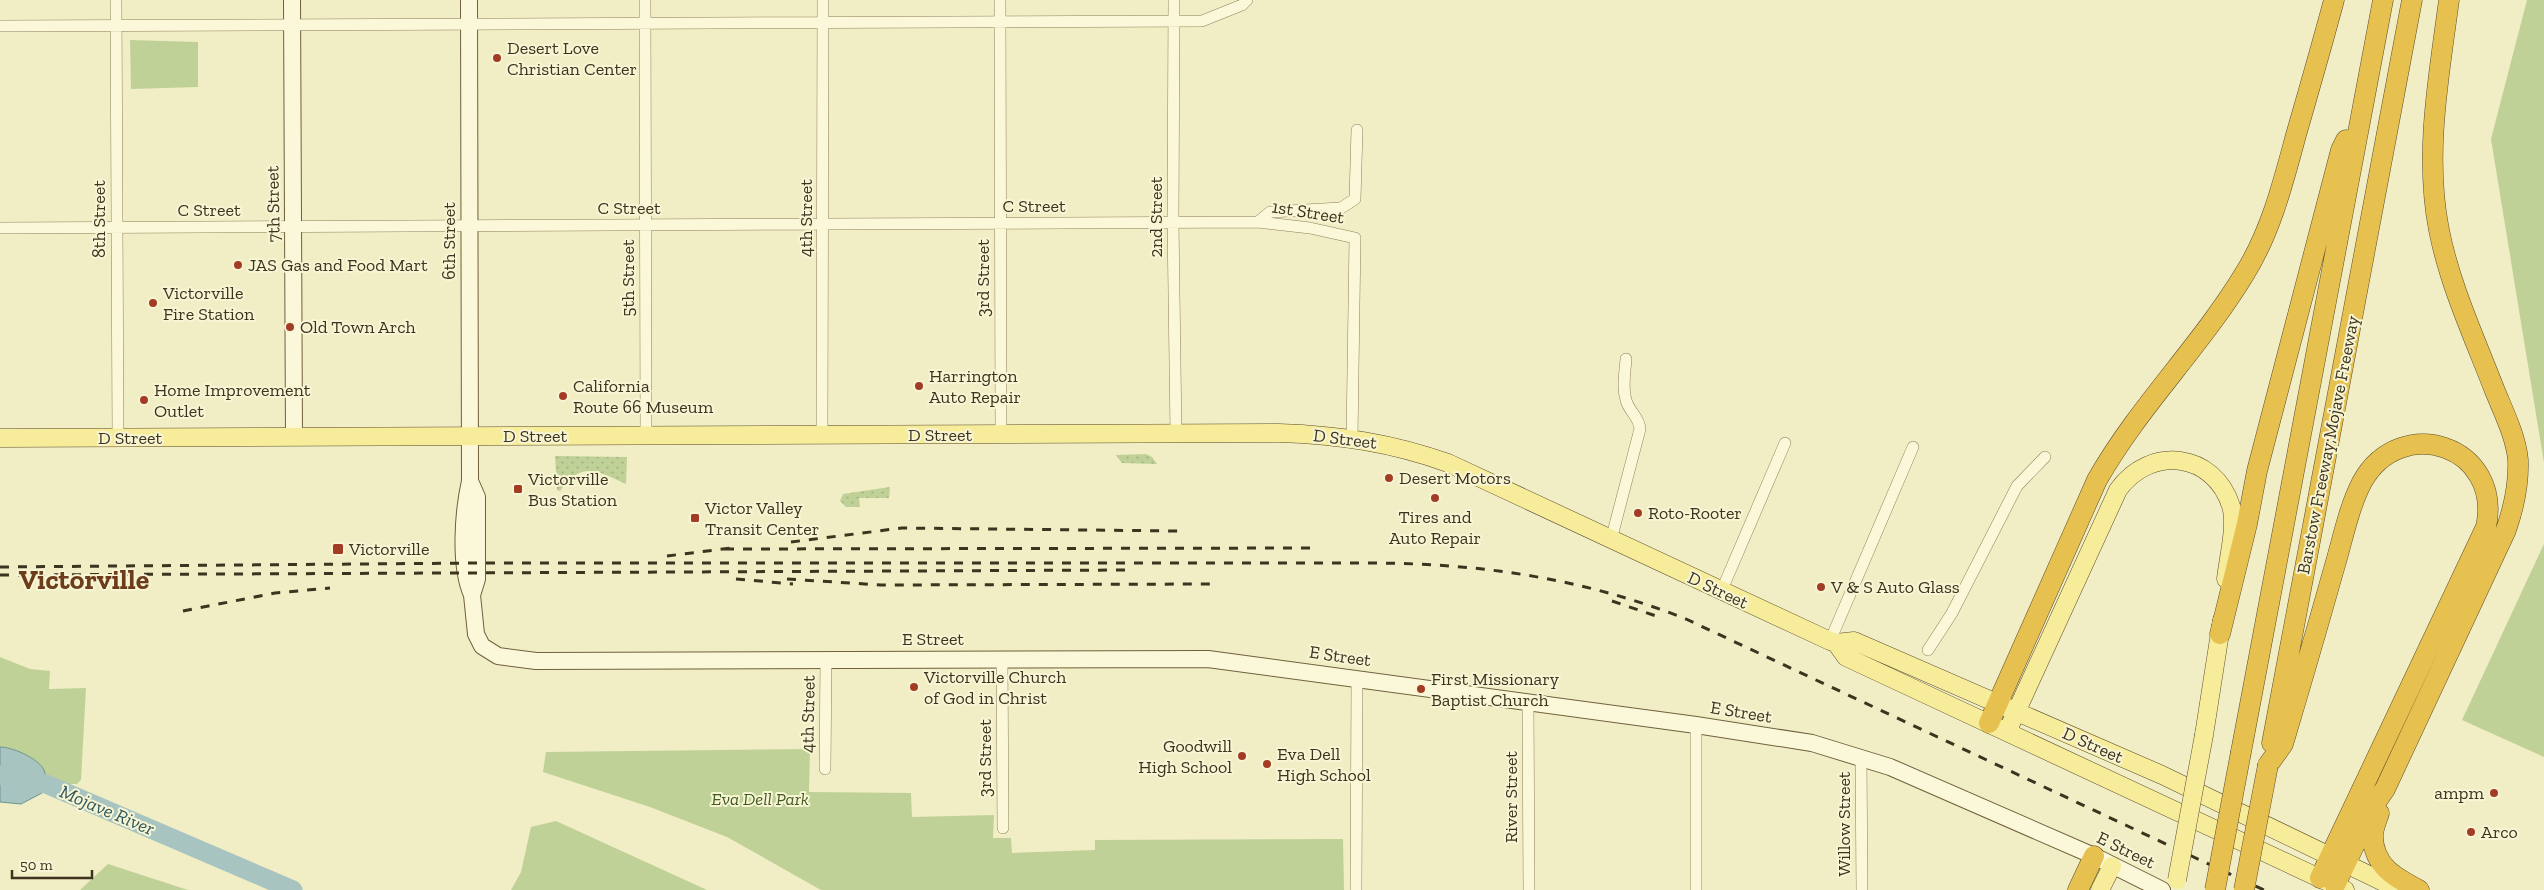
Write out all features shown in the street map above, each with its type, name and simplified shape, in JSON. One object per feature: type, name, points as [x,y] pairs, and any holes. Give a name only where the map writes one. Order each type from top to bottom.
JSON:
[{"type":"highway","points":[[1989,723],[2098,480],[2112,454],[2187,356],[2245,273],[2265,234],[2283,184],[2334,0]]},
{"type":"highway","name":"Barstow Freeway;Mojave Freeway","points":[[2215,890],[2382,0]]},
{"type":"highway","name":"Barstow Freeway;Mojave Freeway","points":[[2244,890],[2412,0]]},
{"type":"highway","points":[[2419,890],[2392,875],[2384,867],[2376,852],[2372,834],[2385,789],[2506,530],[2517,498],[2518,458],[2510,430],[2450,274],[2435,202],[2432,152],[2436,96],[2449,0]]},
{"type":"highway","points":[[2220,634],[2247,524],[2257,471],[2341,150],[2362,110]]},
{"type":"highway","points":[[2268,765],[2284,744],[2346,530],[2362,482],[2379,461],[2388,453],[2400,447],[2426,444],[2443,447],[2460,455],[2478,472],[2486,490],[2488,506],[2486,527],[2338,859],[2334,884]]},
{"type":"highway","points":[[2338,859],[2385,789]]},
{"type":"highway","points":[[2078,890],[2094,856]]},
{"type":"main road","name":"D Street","points":[[0,438],[1279,433],[1352,438],[1398,447],[1448,463],[1721,592],[1833,642],[1846,656],[2334,884]]},
{"type":"main road","points":[[2007,732],[2118,490],[2126,479],[2155,462],[2171,460],[2186,462],[2200,467],[2216,479],[2231,506],[2233,520],[2220,634],[2204,735],[2175,890]]},
{"type":"main road","name":"D Street","points":[[1833,642],[1854,640],[2162,775],[2400,890]]},
{"type":"main road","points":[[2100,890],[2112,866]]},
{"type":"street","name":"8th Street","points":[[116,0],[118,438]]},
{"type":"street","name":"7th Street","points":[[292,0],[294,437]]},
{"type":"street","name":"6th Street","points":[[469,0],[470,481],[465,502],[465,580],[472,595],[474,628],[482,646]]},
{"type":"street","name":"5th Street","points":[[645,0],[646,436]]},
{"type":"street","name":"4th Street","points":[[822,436],[824,225],[823,0]]},
{"type":"street","name":"3rd Street","points":[[1000,0],[1001,435]]},
{"type":"street","name":"2nd Street","points":[[1174,0],[1173,222],[1176,434]]},
{"type":"street","points":[[0,26],[1202,21],[1242,4],[1247,0]]},
{"type":"street","name":"1st Street","points":[[1258,222],[1270,212],[1341,208],[1355,199],[1357,130]]},
{"type":"street","name":"C Street","points":[[0,228],[1258,222]]},
{"type":"street","name":"1st Street","points":[[1258,222],[1310,228],[1355,238],[1352,438]]},
{"type":"street","points":[[1611,540],[1640,429],[1639,421],[1626,402],[1624,382],[1626,359]]},
{"type":"street","points":[[1721,592],[1785,443]]},
{"type":"street","points":[[1833,642],[1913,447]]},
{"type":"street","points":[[1928,650],[1952,613],[2017,486],[2045,457]]},
{"type":"street","name":"E Street","points":[[482,646],[498,656],[517,660],[1208,659],[1696,725],[1812,743],[1861,757],[1910,775],[2094,856],[2162,890]]},
{"type":"street","name":"3rd Street","points":[[1002,658],[1003,828]]},
{"type":"street","name":"4th Street","points":[[825,769],[826,659]]},
{"type":"street","points":[[1356,890],[1357,678]]},
{"type":"street","name":"River Street","points":[[1528,703],[1529,890]]},
{"type":"street","points":[[1696,725],[1696,890]]},
{"type":"street","name":"Willow Street","points":[[1861,757],[1862,890]]},
{"type":"green space","points":[[2527,0],[2544,0],[2544,463],[2491,139]]},
{"type":"green space","points":[[130,40],[198,42],[198,87],[131,89]]},
{"type":"green space","points":[[1146,454],[1152,457],[1157,464],[1122,463],[1116,455]]},
{"type":"green space","points":[[555,456],[627,457],[626,484],[607,475],[590,471],[575,475],[560,491],[557,490]]},
{"type":"green space","points":[[890,487],[889,498],[859,498],[860,507],[846,507],[840,501],[843,494]]},
{"type":"green space","points":[[2544,544],[2544,757],[2462,720]]},
{"type":"green space","points":[[0,657],[30,669],[50,671],[49,689],[86,688],[81,780],[77,784],[46,784],[43,769],[35,761],[17,751],[0,747]]},
{"type":"green space","name":"Eva Dell Park","points":[[810,749],[809,792],[911,793],[912,817],[994,815],[993,838],[1011,838],[1012,853],[1095,850],[1095,840],[1343,839],[1344,890],[821,890],[727,837],[650,807],[543,772],[546,752]]},
{"type":"green space","points":[[556,821],[707,890],[511,890],[521,872],[531,827]]},
{"type":"green space","points":[[108,864],[188,890],[80,890]]},
{"type":"water","points":[[0,747],[24,754],[41,766],[45,776],[42,793],[21,804],[0,802]]},
{"type":"waterway","name":"Mojave River","points":[[0,775],[46,784],[293,890]]},
{"type":"railway","points":[[791,542],[902,528],[1178,531]]},
{"type":"railway","points":[[667,556],[731,548]]},
{"type":"railway","points":[[725,549],[1319,548]]},
{"type":"railway","points":[[0,567],[477,563],[1368,563],[1450,566],[1490,570],[1569,583],[1608,593],[1686,619],[2264,890]]},
{"type":"railway","points":[[0,575],[1127,570]]},
{"type":"railway","points":[[736,579],[793,584]]},
{"type":"railway","points":[[787,579],[881,585],[1215,584]]},
{"type":"railway","points":[[183,611],[275,593],[330,588]]},
{"type":"railway","points":[[1612,601],[1659,617]]},
{"type":"place","name":"Desert Love Christian Center","points":[[497,58]]},
{"type":"place","name":"JAS Gas and Food Mart","points":[[238,265]]},
{"type":"place","name":"Victorville Fire Station","points":[[153,303]]},
{"type":"place","name":"Old Town Arch","points":[[290,327]]},
{"type":"place","name":"Harrington Auto Repair","points":[[919,386]]},
{"type":"place","name":"California Route 66 Museum","points":[[563,396]]},
{"type":"place","name":"Home Improvement Outlet","points":[[144,400]]},
{"type":"place","name":"Desert Motors","points":[[1389,478]]},
{"type":"place","name":"Victorville Bus Station","points":[[518,489]]},
{"type":"place","name":"Tires and Auto Repair","points":[[1435,498]]},
{"type":"place","name":"Roto-Rooter","points":[[1638,513]]},
{"type":"place","name":"Victor Valley Transit Center","points":[[695,518]]},
{"type":"place","name":"Victorville","points":[[338,549]]},
{"type":"place","name":"V & S Auto Glass","points":[[1821,587]]},
{"type":"place","name":"Victorville Church of God in Christ","points":[[914,687]]},
{"type":"place","name":"First Missionary Baptist Church","points":[[1421,689]]},
{"type":"place","name":"Goodwill High School","points":[[1242,756]]},
{"type":"place","name":"Eva Dell High School","points":[[1267,764]]},
{"type":"place","name":"ampm","points":[[2494,793]]},
{"type":"place","name":"Arco","points":[[2471,832]]},
{"type":"district","name":"Victorville","points":[[84,579]]}]
